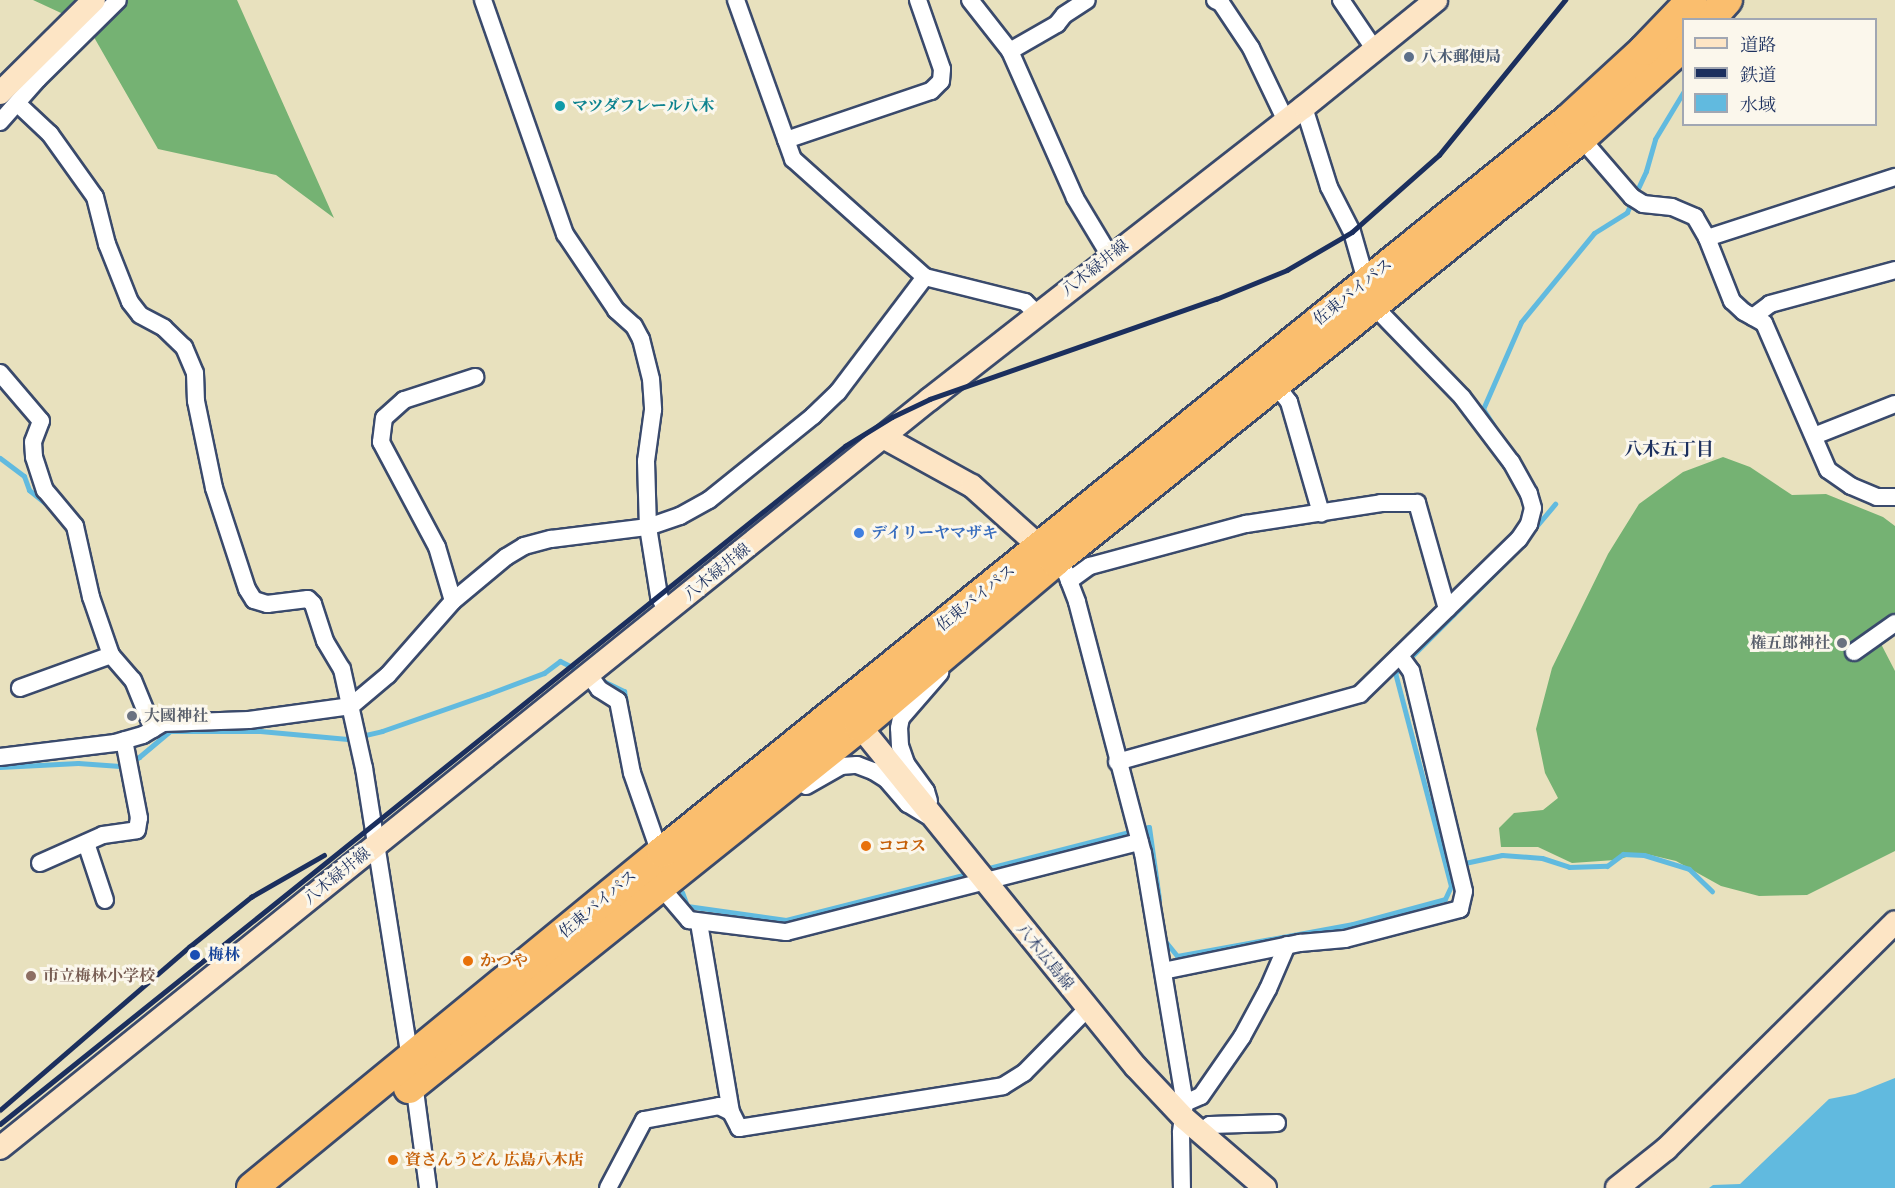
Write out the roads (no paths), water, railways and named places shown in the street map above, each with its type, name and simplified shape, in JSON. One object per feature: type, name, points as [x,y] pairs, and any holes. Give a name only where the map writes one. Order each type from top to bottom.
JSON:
[{"type":"highway","name":"佐東バイパス","points":[[252,1188],[412,1072],[660,886],[742,821],[852,716],[949,651],[1370,293],[1569,119],[1644,50],[1692,0]]},
{"type":"highway","points":[[1711,18],[1727,0]]},
{"type":"highway","name":"佐東バイパス","points":[[285,1188],[412,1072],[662,852],[852,716],[1054,563],[1275,384],[1370,293],[1581,138],[1682,46]]},
{"type":"main road","points":[[9,99],[94,0]]},
{"type":"main road","name":"八木緑井線","points":[[0,1148],[1037,314],[1295,114],[1436,0]]},
{"type":"main road","points":[[885,438],[972,486],[1054,563]]},
{"type":"main road","name":"八木広島線","points":[[852,716],[1087,1009],[1189,1118],[1265,1188]]},
{"type":"main road","points":[[1617,1188],[1666,1149],[1895,921]]},
{"type":"street","points":[[0,122],[9,99],[38,79],[118,0]]},
{"type":"street","points":[[483,0],[565,234],[616,310],[634,326],[641,339],[651,379],[653,410],[646,461],[648,527],[659,596],[667,612]]},
{"type":"street","points":[[736,0],[793,159],[925,277],[1025,302],[1037,314]]},
{"type":"street","points":[[786,140],[931,91],[941,81],[942,69],[918,0]]},
{"type":"street","points":[[970,0],[1010,51],[1075,198],[1110,256]]},
{"type":"street","points":[[1010,51],[1057,24],[1064,15],[1088,0]]},
{"type":"street","points":[[1341,0],[1374,50]]},
{"type":"street","points":[[1117,762],[1360,694],[1519,539],[1529,524],[1533,508],[1529,494],[1511,462],[1462,397],[1370,293],[1352,232],[1295,114],[1220,1]]},
{"type":"street","points":[[9,99],[50,134],[95,197],[107,244],[130,302],[140,315],[164,328],[184,347],[195,373],[196,401],[214,488],[247,589],[254,600],[267,604],[308,599],[313,604],[325,641],[342,669],[351,706],[375,846],[412,1072],[428,1188]]},
{"type":"street","points":[[1581,138],[1632,197],[1643,204],[1672,207],[1695,217],[1707,238],[1732,301],[1764,323],[1828,470],[1851,486],[1877,497],[1895,497]]},
{"type":"street","points":[[1707,238],[1895,177]]},
{"type":"street","points":[[1753,317],[1770,304],[1895,270]]},
{"type":"street","points":[[0,757],[24,756],[124,740],[143,735],[164,723],[249,720],[351,706],[388,675],[453,601],[506,557],[524,546],[551,539],[648,527],[680,516],[709,500],[813,416],[838,392],[925,277]]},
{"type":"street","points":[[0,373],[41,421],[33,442],[34,457],[45,490],[75,526],[91,597],[111,655],[133,680],[153,729]]},
{"type":"street","points":[[453,601],[437,547],[381,442],[384,418],[404,400],[475,377]]},
{"type":"street","points":[[1275,384],[1288,402],[1320,513]]},
{"type":"street","points":[[1814,436],[1895,404]]},
{"type":"street","points":[[1054,563],[1090,566],[1246,524],[1381,503],[1417,503],[1447,609]]},
{"type":"street","points":[[1054,563],[1077,602],[1117,762],[1140,842],[1189,1118],[1182,1188]]},
{"type":"street","points":[[1854,652],[1895,623]]},
{"type":"street","points":[[934,819],[926,791],[906,762],[900,746],[899,728],[901,718],[910,706],[938,678],[949,651]]},
{"type":"street","points":[[20,688],[111,655]]},
{"type":"street","points":[[1163,971],[1287,945],[1345,939],[1460,909],[1464,891],[1411,671],[1400,656]]},
{"type":"street","points":[[589,675],[599,689],[618,701],[632,773],[656,842],[662,852]]},
{"type":"street","points":[[40,863],[104,835],[137,830],[139,818],[124,740]]},
{"type":"street","points":[[742,821],[781,806],[827,772],[841,766],[857,765],[886,779],[908,804],[934,819]]},
{"type":"street","points":[[660,886],[689,920],[786,932],[804,930],[983,880],[1140,842]]},
{"type":"street","points":[[86,843],[105,900]]},
{"type":"street","points":[[699,923],[731,1112],[739,1128],[1003,1086],[1024,1073],[1087,1009]]},
{"type":"street","points":[[1189,1118],[1201,1096],[1242,1036],[1268,989],[1287,945]]},
{"type":"street","points":[[608,1188],[644,1120],[719,1106],[731,1112]]},
{"type":"street","points":[[1189,1118],[1210,1125],[1277,1123]]},
{"type":"water","points":[[1895,1078],[1895,1188],[1709,1188],[1713,1185],[1740,1184],[1829,1099],[1855,1094]]},
{"type":"waterway","points":[[1494,426],[1483,409],[1521,322],[1594,233],[1627,212],[1646,171],[1655,139],[1682,94]]},
{"type":"waterway","points":[[0,458],[24,476],[29,490],[51,508]]},
{"type":"waterway","points":[[1534,529],[1555,504]]},
{"type":"waterway","points":[[1165,941],[1177,956],[1353,924],[1445,899],[1451,886],[1395,673],[1513,555]]},
{"type":"waterway","points":[[0,767],[78,763],[120,766],[139,757],[170,731],[260,731],[348,739],[382,731],[488,694],[544,673],[560,661],[582,672]]},
{"type":"waterway","points":[[599,679],[624,691],[626,702]]},
{"type":"waterway","points":[[985,869],[1149,827],[1159,899]]},
{"type":"waterway","points":[[1460,864],[1502,855],[1542,858],[1569,867],[1607,866],[1623,854],[1644,855],[1689,869],[1712,891]]},
{"type":"waterway","points":[[682,892],[687,906],[786,920],[970,873]]},
{"type":"railway","points":[[0,1124],[845,446],[892,417],[930,399],[1216,299],[1287,270],[1352,232],[1439,155],[1565,0]]},
{"type":"railway","points":[[0,1110],[189,947],[251,897],[324,855]]},
{"type":"place","name":"八木郵便局","points":[[1409,57]]},
{"type":"place","name":"マツダフレール八木","points":[[560,106]]},
{"type":"place","name":"デイリーヤマザキ","points":[[859,533]]},
{"type":"place","name":"権五郎神社","points":[[1842,643]]},
{"type":"place","name":"大國神社","points":[[132,716]]},
{"type":"place","name":"ココス","points":[[866,846]]},
{"type":"place","name":"梅林","points":[[195,955]]},
{"type":"place","name":"かつや","points":[[468,961]]},
{"type":"place","name":"市立梅林小学校","points":[[31,976]]},
{"type":"place","name":"資さんうどん 広島八木店","points":[[393,1160]]},
{"type":"district","name":"八木五丁目","points":[[1669,449]]}]
